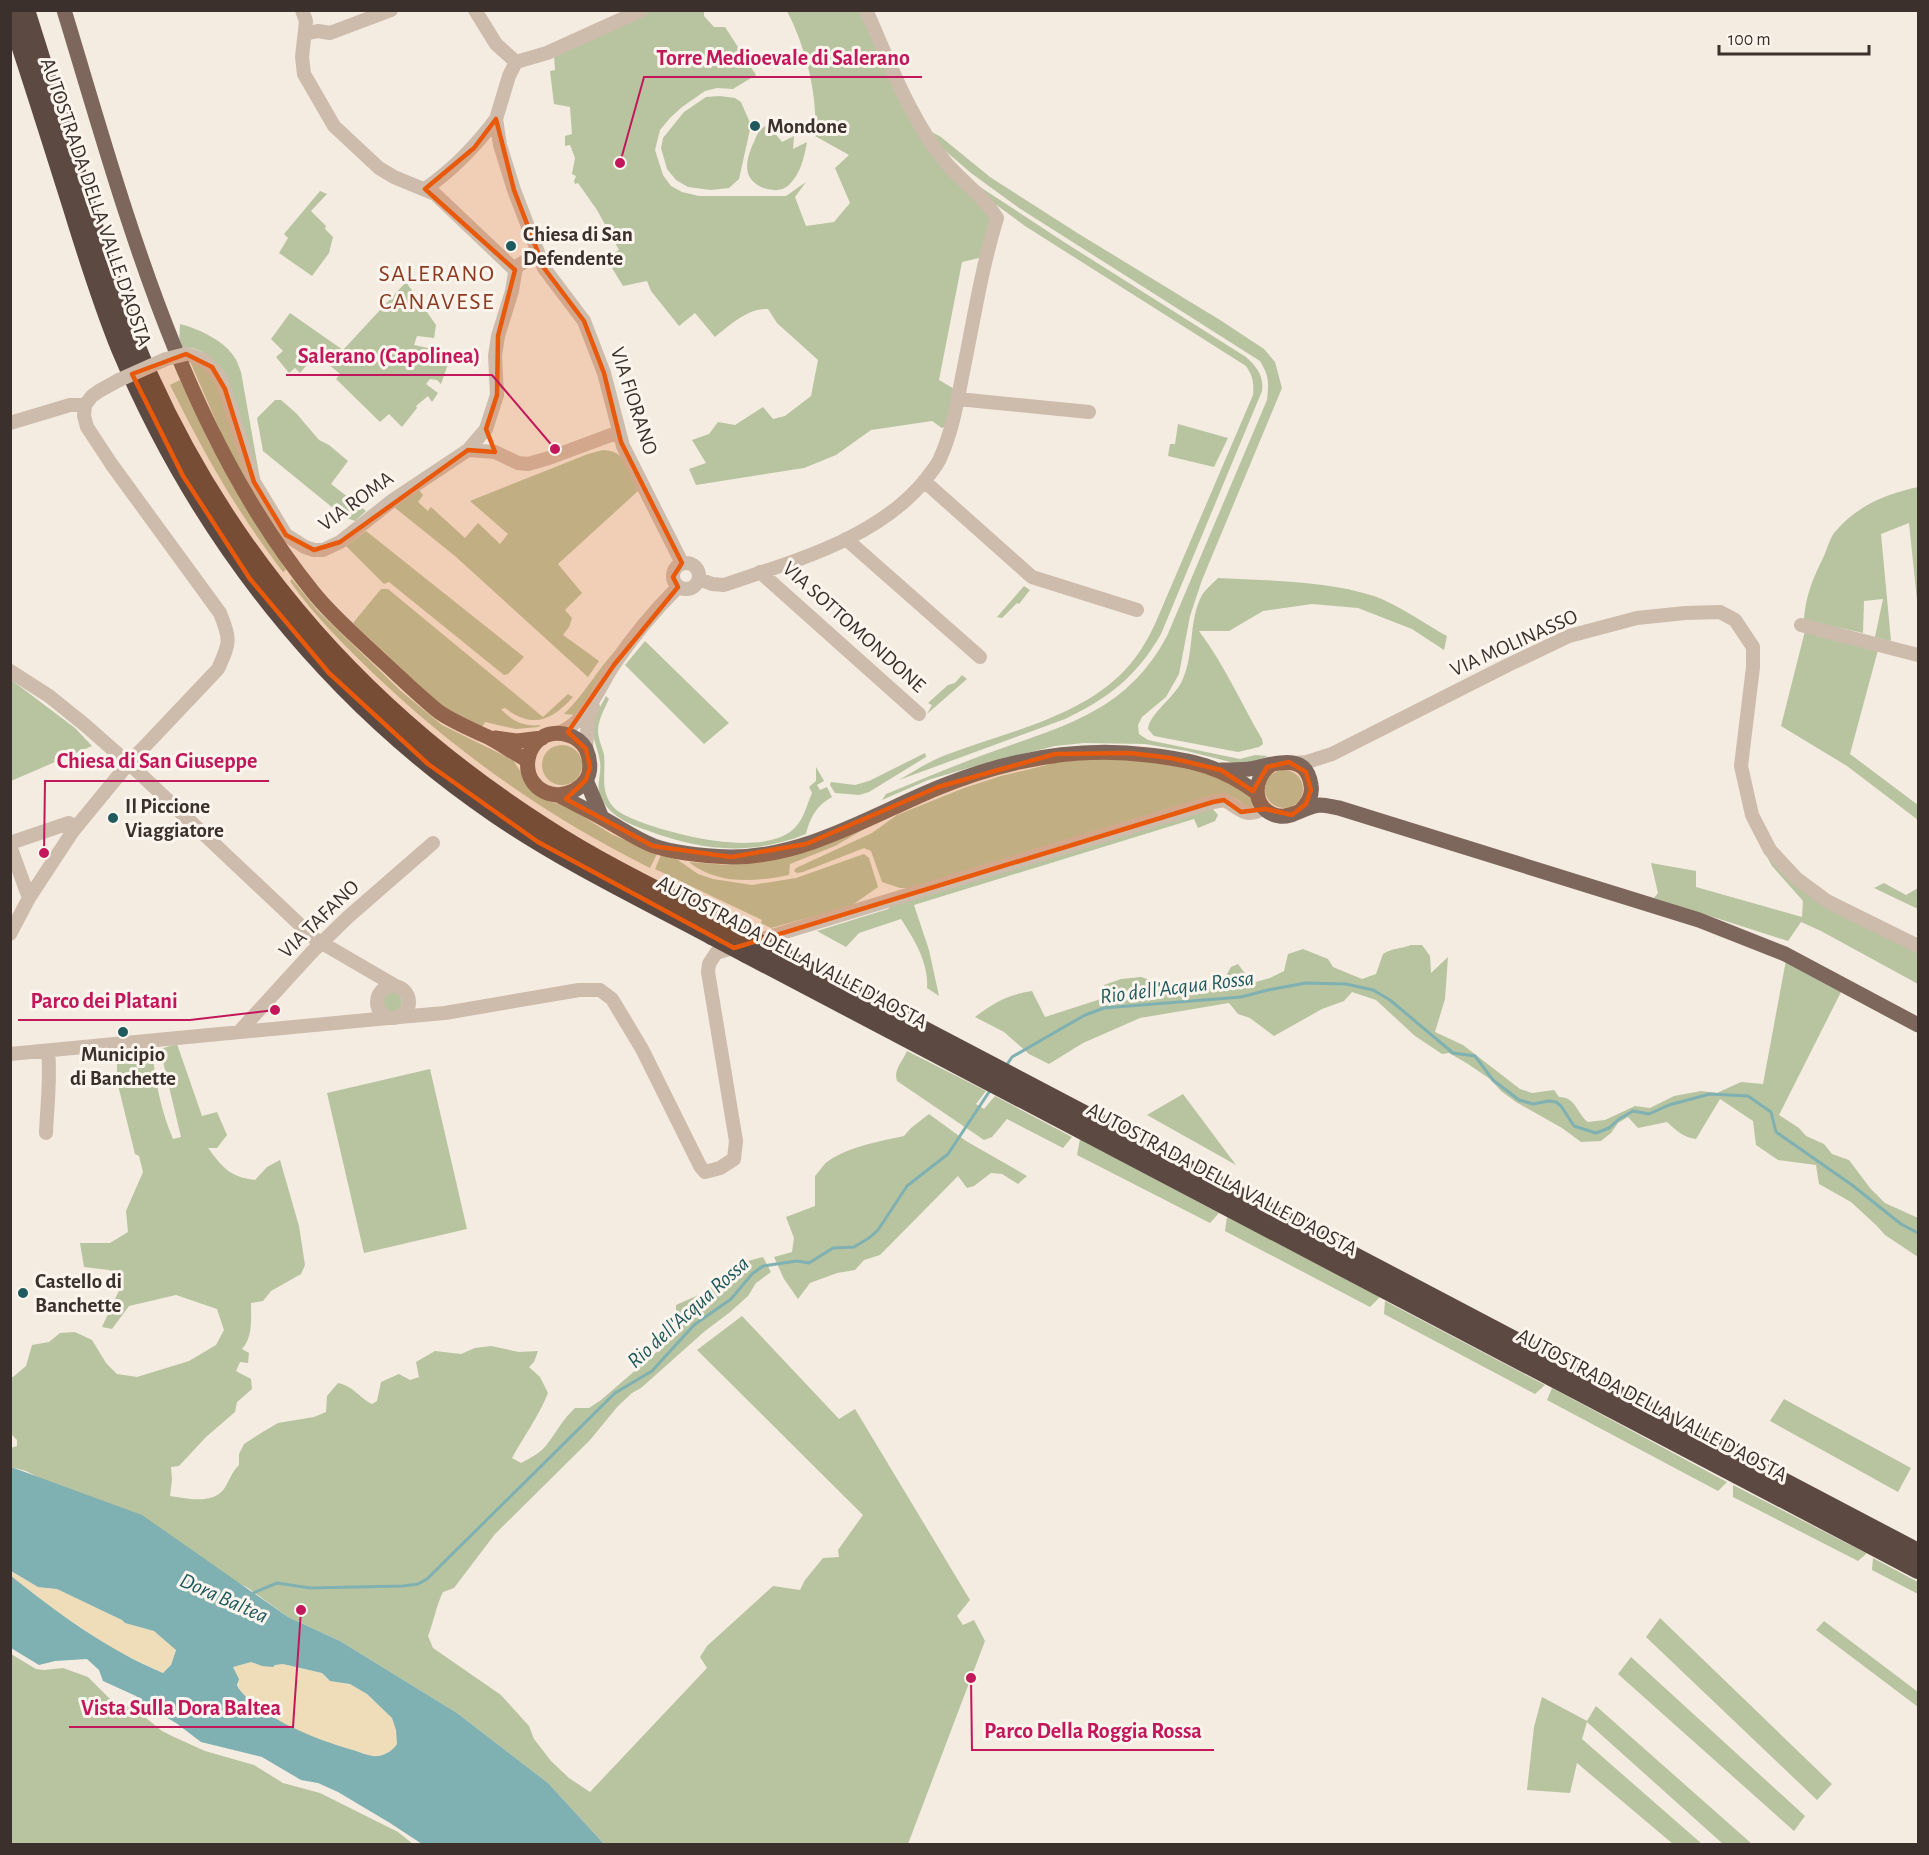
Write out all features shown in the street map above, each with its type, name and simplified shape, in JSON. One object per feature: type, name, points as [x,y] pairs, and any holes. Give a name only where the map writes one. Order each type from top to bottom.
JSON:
[{"type":"highway","name":"AUTOSTRADA DELLA VALLE D'AOSTA","points":[[26,10],[109,271],[150,377],[196,468],[264,571],[314,633],[403,722],[475,780],[577,847],[745,935],[1000,1079],[1880,1541],[1918,1570]]},
{"type":"highway","name":"AUTOSTRADA DELLA VALLE D'AOSTA","points":[[10,15],[93,276],[121,351],[148,410],[207,516],[250,579],[329,673],[362,706],[428,764],[496,815],[538,842],[575,864],[746,954],[915,1033]]},
{"type":"highway","name":"AUTOSTRADA DELLA VALLE D'AOSTA","points":[[1880,1541],[1918,1552]]},
{"type":"main road","points":[[64,10],[107,150],[166,327],[209,425],[240,483],[287,558],[315,594],[359,639],[420,696],[456,723],[486,736],[527,760]]},
{"type":"main road","points":[[486,736],[517,741],[542,738],[558,733],[577,739],[586,749],[590,767],[586,780],[573,791],[558,795]]},
{"type":"main road","points":[[542,738],[531,748],[527,760],[529,774],[538,788],[546,793],[558,795],[653,846],[680,852],[731,857],[762,854],[806,844],[939,788],[1003,766],[1054,754],[1130,753],[1171,758],[1221,770],[1240,780],[1257,794],[1264,808],[1273,814],[1292,815],[1320,805],[1339,808],[1699,920],[1785,954],[1918,1025]]},
{"type":"main road","points":[[1221,770],[1248,769],[1282,761],[1295,763],[1304,770],[1321,797],[1339,808]]},
{"type":"main road","points":[[1257,794],[1259,776],[1270,765]]},
{"type":"main road","points":[[586,780],[602,818]]},
{"type":"main road","points":[[1301,810],[1309,799],[1310,782]]},
{"type":"street","points":[[302,10],[306,21],[302,65],[304,74],[334,126],[379,168],[394,177],[435,194],[515,270],[532,257],[540,258]]},
{"type":"street","points":[[305,34],[318,31],[330,33],[392,10]]},
{"type":"street","points":[[475,10],[496,44],[516,62]]},
{"type":"street","points":[[425,189],[474,148],[496,119],[509,76],[516,62],[547,53],[642,10]]},
{"type":"street","name":"VIA SOTTOMONDONE","points":[[699,579],[711,584],[724,585],[862,531],[911,495],[941,457],[958,399],[985,264],[998,218],[990,206],[947,164],[933,144],[911,109],[866,10]]},
{"type":"street","name":"VIA FIORANO","points":[[496,119],[500,145],[544,268],[584,321],[604,373],[623,446],[682,563]]},
{"type":"street","name":"VIA ROMA","points":[[85,405],[99,391],[166,359],[186,354],[204,360],[218,374],[225,389],[254,482],[286,535],[314,550],[323,550],[340,542],[393,500],[468,450],[486,429],[497,395],[495,356],[498,336],[512,291],[515,270]]},
{"type":"street","points":[[958,399],[1089,412]]},
{"type":"street","points":[[10,423],[69,405],[85,405],[84,416],[93,438],[220,614],[229,636],[218,669],[128,764],[73,831],[29,898],[10,934]]},
{"type":"street","points":[[486,429],[495,452]]},
{"type":"street","points":[[468,450],[495,452],[518,463],[528,464],[619,432]]},
{"type":"street","points":[[583,445],[623,446]]},
{"type":"street","points":[[924,481],[1032,577],[1137,610]]},
{"type":"street","points":[[846,539],[980,657]]},
{"type":"street","points":[[682,563],[690,563],[696,567],[699,579],[691,588],[684,589],[678,586],[673,577],[674,571],[682,563]]},
{"type":"street","name":"VIA SOTTOMONDONE","points":[[760,572],[919,714]]},
{"type":"street","points":[[558,733],[577,722],[614,665],[678,586]]},
{"type":"street","name":"VIA MOLINASSO","points":[[1332,754],[1569,636],[1637,618],[1720,612],[1735,620],[1753,647],[1753,667],[1741,766],[1752,815],[1770,850],[1796,878],[1827,901],[1918,946]]},
{"type":"street","points":[[1801,624],[1918,655]]},
{"type":"street","points":[[10,671],[49,696],[85,725],[290,917],[321,943],[362,968],[404,989],[409,998],[428,1010],[446,1013]]},
{"type":"street","points":[[586,749],[588,720],[597,694]]},
{"type":"street","points":[[1295,763],[1307,762],[1332,754]]},
{"type":"street","points":[[1310,782],[1319,764],[1332,754]]},
{"type":"street","points":[[10,1054],[446,1013],[579,990],[600,990],[612,999],[642,1049],[705,1172],[720,1168],[734,1159],[736,1142],[708,972],[709,964],[716,953],[1213,802],[1224,800],[1241,812],[1251,813],[1264,808]]},
{"type":"street","points":[[29,898],[10,844],[69,823],[73,831]]},
{"type":"street","name":"VIA TAFANO","points":[[239,1032],[321,943],[433,843]]},
{"type":"street","points":[[362,968],[375,987],[380,1011],[394,1017]]},
{"type":"street","points":[[355,1022],[377,1002],[383,989],[394,985]]},
{"type":"street","points":[[394,1017],[409,1007],[409,998]]},
{"type":"street","points":[[46,1133],[50,1076],[48,1051]]},
{"type":"highlighted area","points":[[496,119],[514,190],[544,268],[584,321],[604,373],[621,442],[682,563],[673,577],[678,587],[614,665],[568,732],[586,749],[590,767],[586,780],[566,799],[653,846],[731,857],[806,844],[938,787],[1055,754],[1130,753],[1171,758],[1221,770],[1253,791],[1267,767],[1289,762],[1306,772],[1311,790],[1306,804],[1292,815],[1265,809],[1241,812],[1224,800],[1213,802],[734,948],[538,842],[428,764],[329,673],[250,579],[183,476],[132,374],[186,354],[212,367],[225,389],[254,482],[286,535],[314,550],[340,542],[468,450],[495,452],[486,429],[497,395],[498,336],[515,270],[425,189],[474,148]]},
{"type":"green space","points":[[649,11],[704,11],[704,16],[714,27],[725,27],[756,75],[733,89],[717,88],[705,91],[682,107],[660,130],[655,150],[663,175],[671,186],[682,192],[699,196],[786,196],[806,182],[795,197],[806,226],[834,222],[850,203],[835,168],[849,155],[815,136],[815,104],[809,72],[800,40],[787,11],[859,11],[885,59],[906,106],[989,211],[991,225],[983,257],[962,262],[939,380],[956,390],[947,426],[942,428],[932,421],[871,430],[836,455],[804,468],[696,485],[689,469],[706,463],[692,440],[709,434],[718,422],[735,425],[763,407],[773,419],[785,416],[811,396],[818,360],[777,323],[768,309],[746,314],[715,337],[695,313],[679,326],[651,291],[647,281],[623,286],[606,258],[619,250],[597,210],[578,183],[575,184],[576,176],[572,174],[575,158],[570,145],[565,146],[565,136],[572,134],[570,107],[554,104],[550,71],[555,70],[554,56]]},
{"type":"green space","points":[[706,97],[735,98],[741,102],[751,125],[739,179],[729,188],[711,190],[688,187],[676,180],[667,169],[661,148],[663,138],[684,112]]},
{"type":"green space","points":[[768,125],[782,142],[794,136],[793,149],[807,142],[799,170],[789,185],[780,190],[769,190],[758,186],[751,179],[747,170],[749,155],[756,136]]},
{"type":"green space","points":[[932,132],[990,177],[1220,320],[1264,349],[1275,362],[1282,388],[1202,580],[1190,616],[1179,674],[1166,697],[1142,717],[1138,725],[1139,734],[1148,740],[1240,759],[1255,755],[1268,756],[1255,762],[1238,764],[1187,751],[1145,744],[1084,743],[1055,746],[928,780],[882,800],[886,794],[969,760],[1073,722],[1095,711],[1134,681],[1151,661],[1167,636],[1268,394],[1267,375],[1260,361],[1019,208],[971,173],[942,148]]},
{"type":"green space","points":[[971,181],[1246,357],[1259,372],[1262,391],[1161,634],[1132,674],[1095,703],[1065,719],[899,780],[943,756],[1063,712],[1107,687],[1125,670],[1142,648],[1155,624],[1253,395],[1253,380],[1246,366],[1025,226],[991,201]]},
{"type":"green space","points":[[320,191],[327,194],[311,211],[333,237],[329,253],[312,276],[279,253],[288,238],[284,234]]},
{"type":"green space","points":[[406,282],[436,325],[434,338],[417,336],[414,345],[428,348],[427,357],[448,364],[441,384],[437,380],[430,379],[426,384],[438,393],[432,402],[428,396],[416,406],[417,408],[402,427],[389,414],[380,422],[336,379],[340,374],[316,354],[300,373],[295,368],[289,373],[276,357],[283,351],[271,339],[290,313],[343,350]]},
{"type":"green space","points":[[180,324],[216,339],[237,361],[241,372],[261,485],[226,378],[218,365],[208,356],[195,349],[179,347]]},
{"type":"green space","points":[[189,359],[202,364],[217,383],[249,484],[228,449]]},
{"type":"green space","points":[[180,380],[208,440],[235,490],[286,570],[283,572],[236,504],[195,434],[170,385]]},
{"type":"green space","points":[[275,400],[281,400],[296,413],[319,440],[329,445],[348,461],[331,484],[366,511],[355,521],[344,517],[263,451],[257,418]]},
{"type":"green space","points":[[1178,424],[1228,438],[1214,467],[1168,456],[1170,444],[1175,444]]},
{"type":"green space","points":[[603,450],[611,451],[623,458],[638,491],[558,564],[582,593],[565,610],[572,618],[563,635],[599,661],[588,677],[455,556],[394,507],[419,490],[423,495],[418,502],[428,511],[431,507],[465,538],[478,523],[500,544],[508,534],[470,501]]},
{"type":"green space","points":[[1918,487],[1918,610],[1909,523],[1881,534],[1891,641],[1875,637],[1883,599],[1864,601],[1863,633],[1804,620],[1810,588],[1834,533],[1852,515],[1872,502]]},
{"type":"green space","points":[[366,531],[524,657],[508,674],[504,675],[389,582],[384,584],[346,546]]},
{"type":"green space","points":[[1218,578],[1316,584],[1374,596],[1447,636],[1444,650],[1412,629],[1358,608],[1312,604],[1263,611],[1229,631],[1199,631],[1224,670],[1263,744],[1238,752],[1154,736],[1148,729],[1149,723],[1182,681],[1189,660],[1198,605],[1202,595]]},
{"type":"green space","points":[[292,579],[318,611],[402,692],[442,725],[513,760],[531,788],[540,797],[563,804],[611,834],[657,854],[650,868],[540,806],[438,731],[341,642],[299,594],[290,581]]},
{"type":"green space","points":[[1024,586],[1030,590],[1019,604],[1017,603],[1002,618],[997,617]]},
{"type":"green space","points":[[381,589],[388,589],[543,717],[568,694],[573,697],[557,712],[541,719],[524,719],[505,708],[501,709],[519,722],[541,725],[538,727],[516,729],[485,722],[481,729],[443,707],[353,623]]},
{"type":"green space","points":[[1805,631],[1878,650],[1850,754],[1918,805],[1918,820],[1847,766],[1781,726]]},
{"type":"green space","points":[[645,641],[729,723],[704,744],[625,665]]},
{"type":"green space","points":[[616,650],[619,650],[582,708],[576,715],[564,714],[578,699]]},
{"type":"green space","points":[[962,675],[967,679],[927,714],[932,705],[928,703]]},
{"type":"green space","points":[[10,679],[75,728],[92,746],[11,781]]},
{"type":"green space","points":[[606,696],[609,699],[598,733],[604,755],[606,792],[614,807],[631,818],[693,837],[736,843],[757,842],[775,839],[790,832],[798,824],[812,793],[809,787],[816,781],[816,767],[824,781],[817,785],[820,790],[827,787],[832,797],[815,812],[806,834],[766,846],[708,847],[669,838],[635,826],[610,810],[599,794],[600,762],[593,728]]},
{"type":"green space","points":[[562,745],[576,751],[582,765],[576,779],[562,785],[548,779],[542,765],[548,751]]},
{"type":"green space","points":[[925,753],[926,757],[869,792],[859,795],[835,793],[830,785],[831,782],[855,785],[869,781]]},
{"type":"green space","points":[[1117,757],[1212,772],[1249,793],[1256,805],[1247,807],[1232,796],[1213,795],[908,888],[882,882],[871,851],[864,848],[803,872],[794,871],[796,868],[872,833],[897,815],[964,788],[1001,776],[1059,762]]},
{"type":"green space","points":[[1284,770],[1298,775],[1303,789],[1298,803],[1284,808],[1270,803],[1265,789],[1270,775]]},
{"type":"green space","points":[[1212,808],[1218,815],[1215,821],[1198,828],[1194,819],[914,905],[929,950],[939,996],[927,988],[923,960],[901,919],[859,933],[846,947],[817,931],[888,909],[891,906]]},
{"type":"green space","points":[[878,821],[835,846],[790,864],[789,875],[737,880],[712,875],[689,862],[728,865],[744,863]]},
{"type":"green space","points":[[1759,842],[1773,863],[1805,892],[1918,951],[1918,984],[1801,922],[1788,941],[1654,898],[1658,893],[1651,863],[1696,871],[1696,887],[1802,917],[1803,901],[1772,866]]},
{"type":"green space","points":[[864,854],[869,858],[878,887],[851,906],[771,928],[761,923],[762,920],[655,869],[661,855],[678,860],[698,874],[713,879],[752,885],[796,878]]},
{"type":"green space","points":[[1884,883],[1906,895],[1918,888],[1918,909],[1874,888]]},
{"type":"green space","points":[[1411,945],[1422,945],[1430,956],[1431,973],[1448,957],[1445,999],[1435,1032],[1463,1045],[1520,1089],[1532,1093],[1554,1090],[1559,1097],[1573,1103],[1588,1122],[1605,1120],[1635,1106],[1650,1108],[1674,1096],[1701,1091],[1717,1093],[1741,1082],[1763,1084],[1786,960],[1842,990],[1779,1115],[1799,1128],[1806,1136],[1824,1144],[1832,1154],[1849,1160],[1870,1188],[1885,1203],[1918,1218],[1918,1257],[1885,1235],[1851,1202],[1819,1184],[1816,1165],[1778,1160],[1756,1145],[1753,1121],[1720,1099],[1696,1139],[1677,1131],[1667,1122],[1638,1128],[1628,1117],[1618,1123],[1601,1141],[1581,1142],[1562,1128],[1516,1102],[1490,1079],[1468,1064],[1449,1053],[1442,1054],[1415,1036],[1376,1000],[1352,992],[1344,1001],[1322,1009],[1274,1036],[1250,1018],[1238,1014],[1229,1003],[1140,1018],[1083,1043],[1049,1064],[1029,1054],[1004,1032],[975,1017],[1002,1000],[1032,991],[1045,1017],[1107,997],[1104,985],[1121,979],[1141,977],[1165,985],[1187,985],[1207,990],[1223,981],[1231,967],[1238,964],[1252,983],[1284,971],[1288,954],[1303,949],[1328,959],[1333,967],[1362,979],[1376,974],[1383,954]]},
{"type":"green space","points":[[392,992],[399,995],[402,1002],[399,1009],[392,1012],[385,1009],[382,1002],[385,995]]},
{"type":"green space","points":[[177,1044],[202,1116],[217,1112],[227,1135],[217,1148],[208,1148],[218,1161],[233,1174],[255,1180],[267,1167],[280,1160],[299,1226],[305,1265],[301,1274],[271,1291],[263,1301],[251,1303],[250,1333],[242,1349],[249,1353],[248,1363],[240,1362],[236,1371],[251,1379],[252,1389],[237,1402],[235,1412],[206,1437],[179,1466],[171,1467],[170,1496],[206,1499],[219,1494],[239,1465],[239,1454],[244,1444],[278,1423],[314,1417],[326,1412],[327,1396],[338,1383],[349,1387],[372,1404],[377,1401],[381,1382],[399,1374],[410,1380],[419,1377],[416,1362],[435,1351],[461,1354],[475,1348],[491,1346],[519,1352],[538,1351],[534,1362],[529,1367],[540,1377],[548,1393],[512,1458],[521,1463],[543,1449],[575,1408],[589,1408],[601,1400],[666,1344],[676,1325],[676,1305],[705,1292],[744,1262],[763,1257],[771,1272],[756,1283],[748,1296],[729,1313],[618,1406],[590,1440],[495,1534],[454,1588],[443,1592],[428,1636],[433,1648],[501,1695],[529,1726],[534,1739],[551,1761],[569,1778],[590,1792],[707,1668],[700,1657],[707,1646],[773,1586],[800,1590],[823,1558],[839,1557],[838,1550],[863,1515],[697,1350],[742,1316],[839,1419],[855,1409],[970,1600],[957,1616],[963,1625],[974,1620],[985,1641],[908,1844],[604,1844],[548,1783],[457,1713],[340,1641],[288,1617],[248,1588],[26,1471],[11,1467],[11,1448],[17,1446],[17,1440],[11,1434],[11,1377],[26,1366],[32,1345],[49,1342],[60,1333],[75,1332],[92,1340],[106,1363],[117,1374],[137,1377],[189,1361],[216,1345],[224,1330],[217,1309],[176,1295],[129,1306],[112,1329],[102,1327],[123,1282],[109,1270],[84,1267],[80,1243],[110,1243],[128,1232],[126,1211],[143,1172],[139,1156],[135,1154],[117,1081],[117,1053],[152,1049],[159,1095],[173,1139],[181,1137],[160,1049]]},
{"type":"green space","points":[[907,1051],[986,1091],[976,1104],[984,1109],[995,1096],[1072,1137],[1063,1148],[1007,1119],[992,1137],[984,1140],[897,1081],[897,1069]]},
{"type":"green space","points":[[430,1069],[467,1229],[364,1253],[327,1093]]},
{"type":"green space","points":[[1183,1094],[1236,1165],[1147,1115]]},
{"type":"green space","points":[[929,1114],[966,1141],[1027,1176],[1018,1184],[1002,1174],[991,1173],[974,1186],[967,1188],[958,1176],[880,1255],[864,1260],[855,1270],[837,1273],[810,1283],[798,1299],[784,1279],[774,1257],[792,1252],[794,1238],[786,1217],[815,1206],[815,1176],[827,1162],[844,1152],[904,1136]]},
{"type":"green space","points":[[1080,1139],[1219,1213],[1210,1223],[1077,1155]]},
{"type":"green space","points":[[1227,1217],[1380,1297],[1370,1307],[1225,1231]]},
{"type":"green space","points":[[1385,1301],[1545,1385],[1535,1394],[1384,1314]]},
{"type":"green space","points":[[1552,1388],[1727,1482],[1718,1491],[1547,1400]]},
{"type":"green space","points":[[1784,1399],[1911,1468],[1898,1492],[1770,1421]]},
{"type":"green space","points":[[1733,1485],[1866,1554],[1858,1561],[1733,1497]]},
{"type":"green space","points":[[1873,1558],[1918,1582],[1918,1594],[1872,1570]]},
{"type":"green space","points":[[1660,1618],[1832,1784],[1817,1800],[1646,1637]]},
{"type":"green space","points":[[1824,1621],[1918,1692],[1918,1707],[1816,1630]]},
{"type":"green space","points":[[11,1654],[36,1669],[63,1668],[88,1677],[109,1698],[135,1709],[162,1731],[205,1751],[254,1765],[283,1783],[320,1793],[398,1832],[413,1844],[11,1844]]},
{"type":"green space","points":[[1631,1657],[1805,1816],[1794,1831],[1618,1674]]},
{"type":"green space","points":[[1542,1697],[1587,1721],[1596,1706],[1752,1844],[1723,1844],[1587,1722],[1582,1739],[1702,1844],[1673,1844],[1577,1763],[1570,1793],[1527,1790],[1534,1727]]},
{"type":"sand","points":[[10,1571],[38,1587],[57,1589],[125,1623],[154,1631],[176,1649],[171,1665],[163,1673],[113,1649],[55,1610],[11,1576]]},
{"type":"sand","points":[[251,1662],[263,1666],[283,1664],[322,1673],[328,1680],[353,1685],[367,1694],[392,1718],[397,1744],[383,1755],[370,1755],[325,1741],[276,1720],[249,1700],[239,1689],[233,1667]]},
{"type":"water","name":"Dora Baltea","points":[[11,1467],[142,1515],[288,1617],[340,1641],[457,1713],[548,1783],[604,1844],[422,1844],[338,1792],[318,1783],[301,1780],[262,1757],[201,1742],[176,1723],[147,1706],[136,1696],[103,1681],[99,1670],[87,1659],[55,1661],[39,1665],[11,1648],[11,1576],[84,1630],[142,1664],[163,1673],[171,1665],[176,1650],[154,1631],[125,1623],[57,1589],[38,1587],[11,1571]],"holes":[[[251,1662],[273,1667],[283,1664],[322,1673],[330,1681],[350,1684],[367,1694],[392,1718],[397,1744],[384,1755],[370,1755],[309,1735],[277,1719],[249,1700],[237,1685],[239,1679],[233,1667]]]},
{"type":"waterway","name":"Rio dell'Acqua Rossa","points":[[1006,1066],[1012,1057],[1085,1015],[1104,1008],[1241,997],[1306,983],[1346,984],[1373,990],[1390,1000],[1453,1053],[1475,1056],[1493,1080],[1519,1100],[1533,1104],[1556,1102],[1574,1126],[1596,1133],[1609,1128],[1633,1111],[1649,1114],[1669,1105],[1710,1094],[1748,1096],[1771,1112],[1776,1132],[1852,1185],[1901,1224],[1918,1233]]},
{"type":"waterway","name":"Rio dell'Acqua Rossa","points":[[251,1594],[277,1583],[310,1588],[403,1586],[418,1584],[427,1579],[615,1393],[652,1371],[694,1325],[731,1299],[752,1274],[763,1266],[797,1261],[809,1263],[833,1248],[854,1247],[869,1238],[878,1230],[907,1186],[948,1154],[991,1089]]},
{"type":"place","name":"Mondone","points":[[755,126]]},
{"type":"place","name":"Torre Medioevale di Salerano","points":[[620,163]]},
{"type":"place","name":"Chiesa di San Defendente","points":[[511,246]]},
{"type":"place","name":"Salerano (Capolinea)","points":[[555,449]]},
{"type":"place","name":"Il Piccione Viaggiatore","points":[[113,818]]},
{"type":"place","name":"Chiesa di San Giuseppe","points":[[44,853]]},
{"type":"place","name":"Parco dei Platani","points":[[275,1010]]},
{"type":"place","name":"Municipio di Banchette","points":[[123,1032]]},
{"type":"place","name":"Castello di Banchette","points":[[23,1293]]},
{"type":"place","name":"Vista Sulla Dora Baltea","points":[[301,1610]]},
{"type":"place","name":"Parco Della Roggia Rossa","points":[[971,1678]]},
{"type":"district","name":"SALERANO CANAVESE","points":[[437,288]]}]
